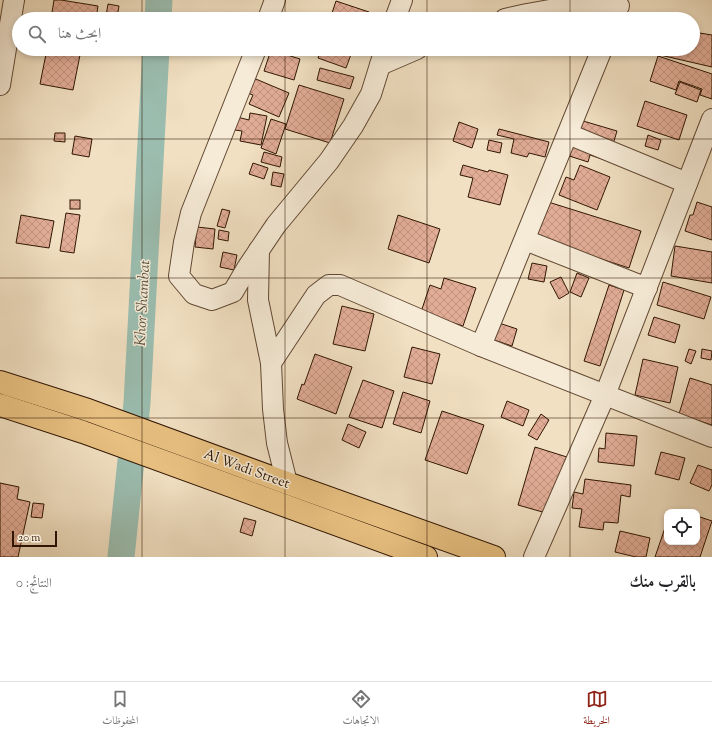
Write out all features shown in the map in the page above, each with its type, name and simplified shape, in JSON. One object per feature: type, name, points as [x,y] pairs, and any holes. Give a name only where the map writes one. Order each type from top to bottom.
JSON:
[{"type":"main road","name":"Al Wadi Street","points":[[0,382],[88,410],[494,557]]},
{"type":"main road","name":"Al Wadi Street","points":[[0,405],[83,432],[426,557]]},
{"type":"street","points":[[12,12],[14,0]]},
{"type":"street","points":[[271,12],[275,0]]},
{"type":"street","points":[[398,12],[402,0]]},
{"type":"street","points":[[538,12],[567,7],[619,8]]},
{"type":"street","points":[[0,85],[12,12]]},
{"type":"street","points":[[253,56],[190,213],[184,242],[180,276],[194,294],[212,300],[233,292],[280,219],[329,161],[353,126],[371,94],[382,57]]},
{"type":"street","points":[[481,346],[599,56]]},
{"type":"street","points":[[534,557],[605,395],[687,183],[708,140],[712,119]]},
{"type":"street","points":[[568,134],[687,183]]},
{"type":"street","points":[[525,240],[647,288]]},
{"type":"street","points":[[259,250],[258,300],[271,363],[277,443],[288,483]]},
{"type":"street","points":[[271,363],[316,294],[328,285],[340,285],[481,346],[712,437]]},
{"type":"building","points":[[54,0],[98,6],[97,12],[52,12]]},
{"type":"building","points":[[336,1],[369,12],[332,12]]},
{"type":"building","points":[[108,4],[119,6],[118,12],[107,12]]},
{"type":"building","points":[[700,33],[712,35],[712,67],[664,56],[700,56]]},
{"type":"building","points":[[46,56],[80,56],[73,90],[40,84]]},
{"type":"building","points":[[269,56],[290,56],[300,59],[294,80],[264,71]]},
{"type":"building","points":[[319,56],[350,56],[346,68],[318,58]]},
{"type":"building","points":[[658,56],[712,74],[712,99],[700,95],[702,89],[679,81],[676,90],[650,81]]},
{"type":"building","points":[[320,68],[354,77],[350,89],[317,80]]},
{"type":"building","points":[[251,77],[289,93],[279,117],[249,104],[253,95],[245,92]]},
{"type":"building","points":[[680,82],[701,90],[697,102],[675,94]]},
{"type":"building","points":[[299,85],[344,99],[330,143],[285,129]]},
{"type":"building","points":[[645,101],[687,115],[679,140],[637,126]]},
{"type":"building","points":[[250,113],[267,116],[261,145],[240,141],[242,131],[235,130],[237,117],[249,120]]},
{"type":"building","points":[[573,118],[617,131],[608,161],[590,155],[588,162],[563,154]]},
{"type":"building","points":[[271,119],[286,124],[276,154],[261,148]]},
{"type":"building","points":[[459,122],[478,129],[472,148],[453,141]]},
{"type":"building","points":[[499,129],[549,142],[545,157],[529,153],[527,157],[511,153],[514,139],[497,135]]},
{"type":"building","points":[[55,133],[65,133],[65,142],[54,141]]},
{"type":"building","points":[[648,135],[661,140],[658,150],[645,146]]},
{"type":"building","points":[[75,136],[92,139],[89,157],[72,154]]},
{"type":"building","points":[[489,140],[502,143],[500,153],[487,150]]},
{"type":"building","points":[[264,152],[282,157],[280,167],[261,162]]},
{"type":"building","points":[[253,163],[268,168],[264,179],[249,174]]},
{"type":"building","points":[[463,165],[488,172],[489,170],[508,175],[500,205],[468,197],[473,178],[460,175]]},
{"type":"building","points":[[580,165],[610,177],[597,210],[559,195],[566,177],[574,180]]},
{"type":"building","points":[[273,172],[284,174],[281,187],[271,185]]},
{"type":"building","points":[[70,200],[80,200],[80,209],[70,209]]},
{"type":"building","points":[[545,201],[641,231],[629,268],[533,237]]},
{"type":"building","points":[[697,202],[712,207],[712,240],[685,231],[690,215],[693,215]]},
{"type":"building","points":[[222,209],[230,211],[225,228],[217,226]]},
{"type":"building","points":[[66,213],[80,215],[74,253],[60,251]]},
{"type":"building","points":[[21,215],[54,221],[49,248],[16,243]]},
{"type":"building","points":[[398,215],[440,229],[429,263],[388,249]]},
{"type":"building","points":[[197,227],[215,229],[213,249],[195,247]]},
{"type":"building","points":[[219,230],[229,232],[228,241],[218,239]]},
{"type":"building","points":[[675,246],[712,252],[712,283],[671,276]]},
{"type":"building","points":[[223,252],[237,255],[234,270],[220,267]]},
{"type":"building","points":[[532,263],[547,266],[544,282],[528,279]]},
{"type":"building","points":[[577,273],[589,278],[581,297],[570,292]]},
{"type":"building","points":[[561,277],[569,293],[559,299],[550,282]]},
{"type":"building","points":[[444,278],[476,288],[463,326],[421,312],[430,285],[441,289]]},
{"type":"building","points":[[663,282],[711,297],[704,319],[657,305]]},
{"type":"building","points":[[609,285],[624,290],[600,366],[584,361]]},
{"type":"building","points":[[342,306],[374,314],[365,351],[333,344]]},
{"type":"building","points":[[654,317],[680,325],[675,343],[648,335]]},
{"type":"building","points":[[499,323],[517,329],[512,346],[494,340]]},
{"type":"building","points":[[412,347],[440,354],[432,384],[404,377]]},
{"type":"building","points":[[689,349],[696,351],[691,364],[685,361]]},
{"type":"building","points":[[702,349],[712,351],[711,360],[701,358]]},
{"type":"building","points":[[315,354],[352,367],[336,414],[297,399],[302,384],[304,385]]},
{"type":"building","points":[[643,359],[678,367],[670,403],[635,395]]},
{"type":"building","points":[[690,378],[712,385],[712,425],[679,414]]},
{"type":"building","points":[[363,380],[394,391],[382,428],[349,417]]},
{"type":"building","points":[[403,392],[430,401],[421,433],[393,424]]},
{"type":"building","points":[[507,401],[529,410],[523,426],[501,417]]},
{"type":"building","points":[[442,411],[484,425],[467,474],[425,460]]},
{"type":"building","points":[[541,414],[549,420],[537,440],[528,435]]},
{"type":"building","points":[[348,424],[366,432],[359,448],[342,440]]},
{"type":"building","points":[[606,433],[637,436],[634,466],[598,462],[599,448],[605,449]]},
{"type":"building","points":[[535,447],[570,458],[553,515],[518,505]]},
{"type":"building","points":[[661,452],[685,458],[679,480],[655,474]]},
{"type":"building","points":[[698,465],[712,470],[712,485],[709,491],[690,483]]},
{"type":"building","points":[[585,479],[631,485],[630,497],[621,495],[618,523],[604,522],[603,530],[579,527],[582,509],[572,508],[574,492],[583,494]]},
{"type":"building","points":[[0,483],[19,487],[17,499],[30,502],[18,557],[0,557]]},
{"type":"building","points":[[33,503],[44,504],[42,518],[31,517]]},
{"type":"building","points":[[700,517],[712,521],[700,557],[655,557],[664,531],[664,545],[700,545]]},
{"type":"building","points":[[244,518],[256,521],[252,536],[240,532]]},
{"type":"building","points":[[620,531],[650,538],[646,557],[636,557],[615,552]]},
{"type":"waterway","name":"Khor Shambat","points":[[158,12],[159,0]]},
{"type":"waterway","name":"Khor Shambat","points":[[121,557],[137,403],[156,56]]}]
